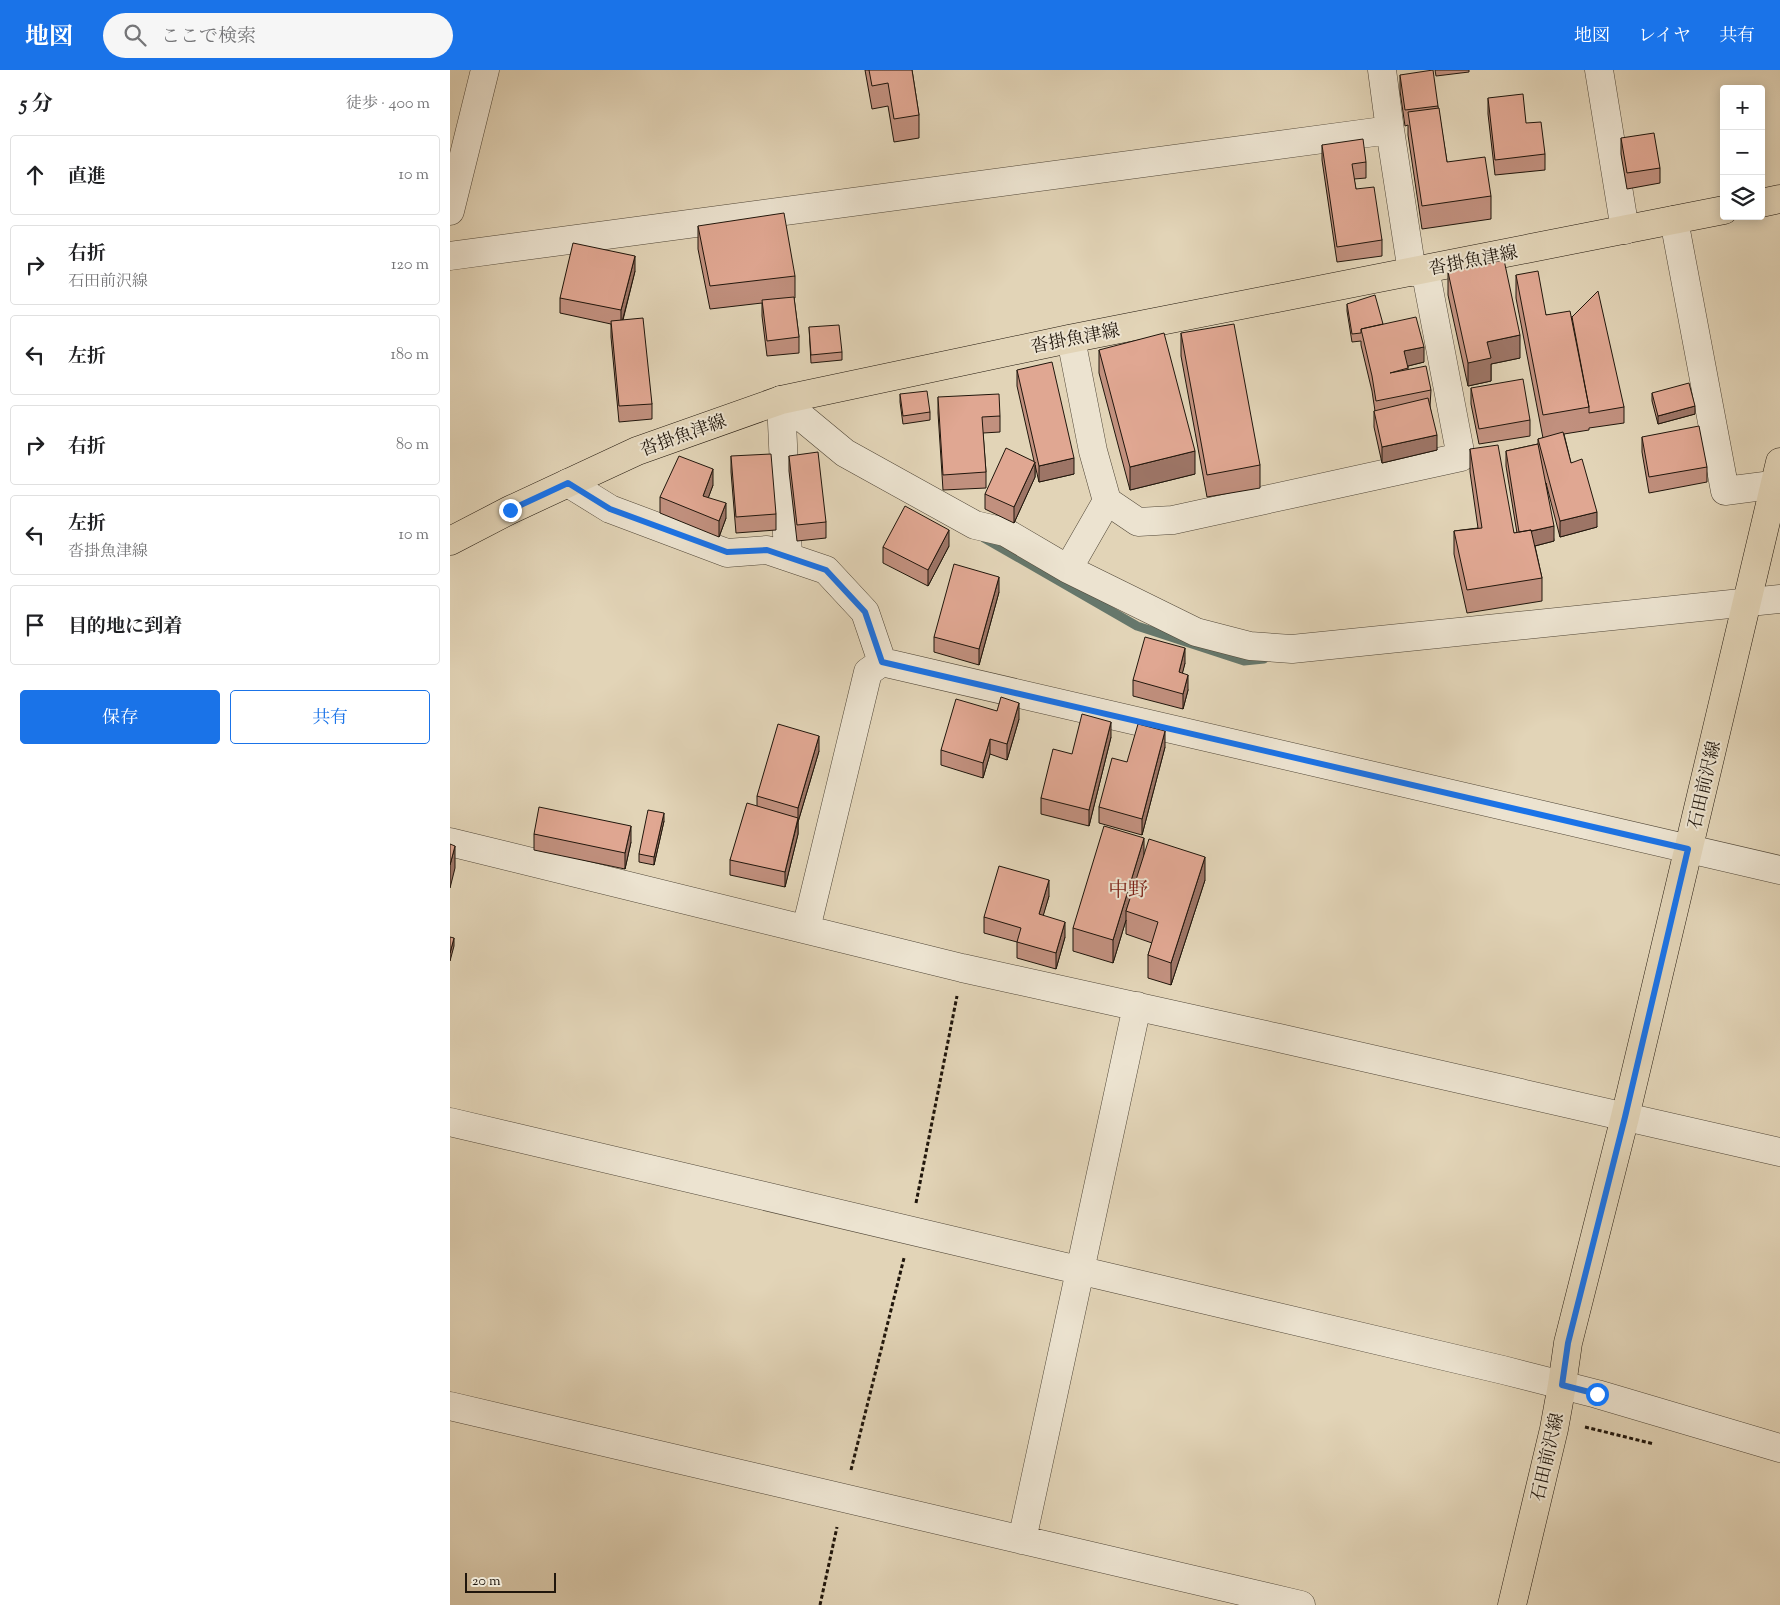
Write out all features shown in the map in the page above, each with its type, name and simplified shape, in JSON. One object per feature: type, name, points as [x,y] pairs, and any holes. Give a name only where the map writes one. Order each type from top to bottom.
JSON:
[{"type":"main road","points":[[1765,202],[1780,199]]},
{"type":"main road","name":"沓掛魚津線","points":[[450,541],[510,510],[638,451],[781,400],[1071,339],[1720,211]]},
{"type":"main road","name":"石田前沢線","points":[[1512,1605],[1562,1385],[1568,1343],[1625,1117],[1778,477]]},
{"type":"street","points":[[450,211],[485,70]]},
{"type":"street","points":[[1071,339],[1093,452],[1107,501],[1138,522],[1172,520],[1461,457],[1418,271],[1390,130],[1382,70]]},
{"type":"street","points":[[1598,70],[1625,230]]},
{"type":"street","points":[[450,256],[1390,130]]},
{"type":"street","points":[[1674,220],[1725,491],[1778,477]]},
{"type":"street","points":[[781,400],[788,556]]},
{"type":"street","points":[[781,400],[845,453],[975,524],[1005,532],[1068,568],[1196,632],[1250,646],[1292,649],[1780,599]]},
{"type":"street","points":[[568,483],[610,509],[727,552],[767,550],[826,570],[865,612],[882,662]]},
{"type":"street","points":[[1068,568],[1107,501]]},
{"type":"street","points":[[806,930],[868,672],[882,662],[1780,870]]},
{"type":"street","points":[[450,842],[962,968],[1780,1152]]},
{"type":"street","points":[[1022,1540],[1137,1006]]},
{"type":"street","points":[[450,1122],[1562,1385],[1780,1448]]},
{"type":"street","points":[[450,1406],[1300,1605]]},
{"type":"path","points":[[820,1605],[910,1231],[962,968]]},
{"type":"building","points":[[869,70],[912,70],[919,115],[894,119],[888,83],[872,86]]},
{"type":"building","points":[[1433,70],[1438,106],[1405,110],[1400,75]]},
{"type":"building","points":[[1523,94],[1526,123],[1541,122],[1545,154],[1495,160],[1488,98]]},
{"type":"building","points":[[1439,108],[1447,162],[1485,157],[1491,196],[1422,206],[1408,112]]},
{"type":"building","points":[[1654,133],[1660,168],[1627,173],[1621,138]]},
{"type":"building","points":[[1363,139],[1366,162],[1352,164],[1356,189],[1374,187],[1382,240],[1337,247],[1322,145]]},
{"type":"building","points":[[784,213],[795,276],[710,286],[698,226]]},
{"type":"building","points":[[573,243],[635,256],[621,310],[560,298]]},
{"type":"building","points":[[1504,260],[1520,335],[1487,342],[1491,358],[1468,363],[1448,272]]},
{"type":"building","points":[[1538,271],[1546,315],[1570,311],[1589,407],[1543,415],[1516,275]]},
{"type":"building","points":[[1598,291],[1624,407],[1589,413],[1572,317]]},
{"type":"building","points":[[1375,295],[1383,324],[1361,329],[1361,333],[1352,334],[1347,304]]},
{"type":"building","points":[[794,297],[799,337],[767,341],[762,300]]},
{"type":"building","points":[[1416,317],[1424,347],[1404,351],[1408,368],[1390,373],[1426,366],[1431,390],[1376,401],[1361,329]]},
{"type":"building","points":[[643,318],[652,404],[619,406],[611,321]]},
{"type":"building","points":[[1234,324],[1260,465],[1207,475],[1181,333]]},
{"type":"building","points":[[839,325],[842,352],[811,355],[809,327]]},
{"type":"building","points":[[1164,333],[1195,451],[1130,467],[1099,350]]},
{"type":"building","points":[[1052,362],[1074,458],[1039,466],[1017,370]]},
{"type":"building","points":[[1523,379],[1530,420],[1479,429],[1471,388]]},
{"type":"building","points":[[1689,383],[1695,406],[1658,416],[1652,393]]},
{"type":"building","points":[[927,391],[930,412],[903,416],[900,394]]},
{"type":"building","points":[[999,394],[1000,416],[982,417],[986,472],[943,475],[938,397]]},
{"type":"building","points":[[1428,398],[1437,435],[1382,447],[1374,411]]},
{"type":"building","points":[[1699,426],[1707,467],[1649,477],[1642,437]]},
{"type":"building","points":[[1563,432],[1571,463],[1582,459],[1597,512],[1560,521],[1538,439]]},
{"type":"building","points":[[1538,444],[1554,526],[1519,532],[1506,451]]},
{"type":"building","points":[[1498,445],[1514,533],[1531,530],[1542,578],[1467,590],[1454,531],[1482,528],[1470,449]]},
{"type":"building","points":[[1006,448],[1035,462],[1014,507],[985,494]]},
{"type":"building","points":[[818,452],[826,522],[797,525],[789,456]]},
{"type":"building","points":[[771,454],[776,514],[736,517],[731,456]]},
{"type":"building","points":[[679,456],[713,469],[703,496],[726,503],[719,521],[660,497]]},
{"type":"building","points":[[905,506],[949,530],[928,570],[883,547]]},
{"type":"building","points":[[954,564],[999,577],[979,649],[934,637]]},
{"type":"building","points":[[1145,637],[1185,648],[1179,672],[1188,675],[1183,694],[1133,680]]},
{"type":"building","points":[[1001,697],[1019,703],[1007,744],[990,739],[983,763],[941,750],[956,699],[997,711]]},
{"type":"building","points":[[1082,714],[1111,722],[1089,810],[1041,798],[1053,749],[1072,754]]},
{"type":"building","points":[[778,724],[819,736],[798,808],[757,796]]},
{"type":"building","points":[[1138,724],[1165,731],[1142,819],[1099,807],[1112,758],[1127,762]]},
{"type":"building","points":[[747,803],[798,818],[785,872],[730,860]]},
{"type":"building","points":[[539,807],[631,826],[625,853],[534,834]]},
{"type":"building","points":[[648,810],[664,813],[654,857],[639,854]]},
{"type":"building","points":[[1104,826],[1144,838],[1113,940],[1073,928]]},
{"type":"building","points":[[1149,839],[1205,857],[1171,963],[1148,955],[1158,922],[1126,911]]},
{"type":"building","points":[[450,844],[455,846],[450,865]]},
{"type":"building","points":[[999,866],[1049,880],[1039,914],[1065,922],[1056,953],[1017,942],[1021,928],[984,917]]},
{"type":"building","points":[[450,937],[454,938],[450,953]]},
{"type":"waterway","points":[[984,538],[1137,626],[1244,661],[1264,659]]},
{"type":"district","name":"中野","points":[[1128,889]]},
{"type":"route","points":[[510,510],[568,483],[610,509],[727,552],[767,550],[826,570],[865,612],[882,662],[1688,849],[1625,1117],[1568,1343],[1562,1385],[1597,1394]]}]
